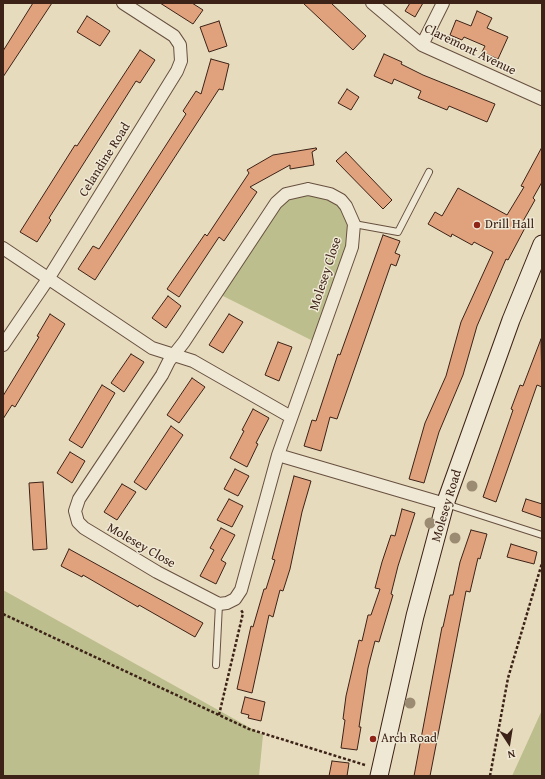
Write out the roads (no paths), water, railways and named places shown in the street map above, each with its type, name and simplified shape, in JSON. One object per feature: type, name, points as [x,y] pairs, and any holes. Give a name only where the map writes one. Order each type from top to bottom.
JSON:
[{"type":"street","name":"Celandine Road","points":[[3,346],[48,279],[177,70],[181,61],[180,45],[174,36],[123,3]]},
{"type":"street","name":"Claremont Avenue","points":[[372,3],[422,45],[542,99]]},
{"type":"street","points":[[422,45],[443,3]]},
{"type":"street","name":"Molesey Close","points":[[308,189],[330,194],[341,200],[346,206],[354,224],[352,247],[278,455],[241,590],[235,599],[227,603],[219,604],[157,572],[84,528],[78,522],[75,511],[79,499],[162,375],[169,361],[175,356],[276,203],[286,194],[308,189]]},
{"type":"street","name":"Molesey Road","points":[[380,773],[415,616],[446,504],[511,320],[542,244]]},
{"type":"street","points":[[3,248],[152,348],[193,361],[291,417]]},
{"type":"street","points":[[278,455],[446,504]]},
{"type":"lane","points":[[354,224],[398,232],[429,172]]},
{"type":"lane","points":[[446,504],[542,535]]},
{"type":"lane","points":[[216,665],[219,604]]},
{"type":"place","name":"Drill Hall","points":[[477,225]]},
{"type":"place","name":"Arch Road","points":[[373,739]]}]
